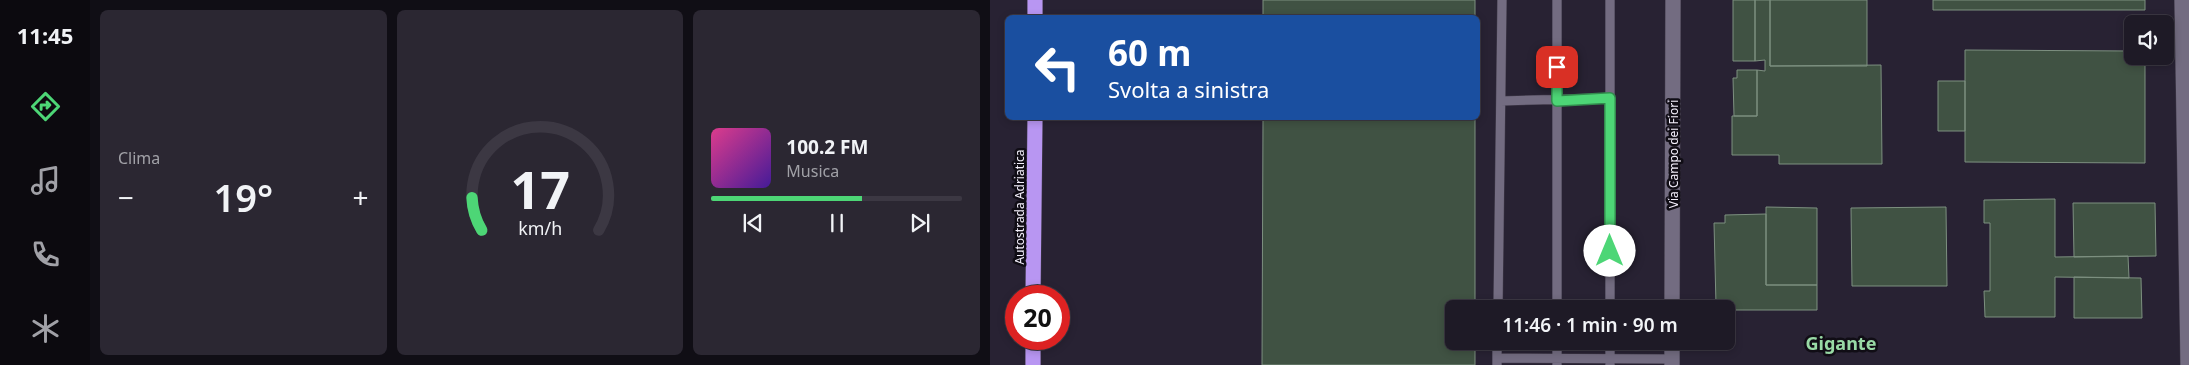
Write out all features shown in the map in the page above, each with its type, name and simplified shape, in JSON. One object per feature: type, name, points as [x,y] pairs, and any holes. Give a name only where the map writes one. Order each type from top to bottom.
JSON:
[{"type":"highway","points":[[1035,15],[1036,0]]},
{"type":"highway","name":"Autostrada Adriatica","points":[[1033,285],[1034,120]]},
{"type":"highway","points":[[1033,350],[1033,365]]},
{"type":"street","name":"Via Campo dei Fiori","points":[[1672,300],[1673,0]]},
{"type":"street","points":[[2182,0],[2188,365]]},
{"type":"lane","points":[[1498,300],[1502,0]]},
{"type":"lane","points":[[1557,300],[1558,0]]},
{"type":"lane","points":[[1610,0],[1610,300]]},
{"type":"lane","points":[[1501,101],[1557,101],[1610,98]]},
{"type":"lane","points":[[1497,362],[1672,362]]},
{"type":"building","points":[[1263,0],[1475,0],[1475,15],[1263,15]]},
{"type":"building","points":[[1733,0],[1755,0],[1755,61],[1733,61]]},
{"type":"building","points":[[1755,0],[1770,0],[1770,66],[1881,65],[1882,164],[1779,164],[1779,155],[1732,155],[1732,116],[1757,116],[1757,70],[1765,71],[1765,60],[1755,61]]},
{"type":"building","points":[[1770,0],[1867,0],[1867,66],[1770,66]]},
{"type":"building","points":[[1933,0],[2145,0],[2145,10],[1933,10]]},
{"type":"building","points":[[1965,50],[2124,51],[2124,65],[2145,65],[2145,163],[1965,162]]},
{"type":"building","points":[[1737,70],[1757,70],[1757,116],[1734,116],[1733,78],[1737,78]]},
{"type":"building","points":[[1938,81],[1965,81],[1965,131],[1938,131]]},
{"type":"building","points":[[1263,120],[1475,120],[1475,300],[1445,300],[1445,350],[1475,350],[1475,365],[1262,365]]},
{"type":"building","points":[[2055,199],[2055,257],[2128,256],[2129,278],[2055,277],[2055,317],[1985,317],[1984,291],[1990,291],[1990,223],[1984,223],[1984,200]]},
{"type":"building","points":[[2073,203],[2155,203],[2156,256],[2074,257]]},
{"type":"building","points":[[1766,207],[1817,208],[1817,285],[1766,285]]},
{"type":"building","points":[[1946,207],[1947,286],[1852,286],[1851,208]]},
{"type":"building","points":[[1766,214],[1766,285],[1817,285],[1817,310],[1735,310],[1735,300],[1716,300],[1714,223],[1725,223],[1725,215]]},
{"type":"building","points":[[2074,277],[2141,278],[2142,318],[2074,318]]},
{"type":"district","name":"Gigante","points":[[1841,343]]},
{"type":"route","points":[[1557,67],[1557,101],[1610,98],[1610,251]]}]
